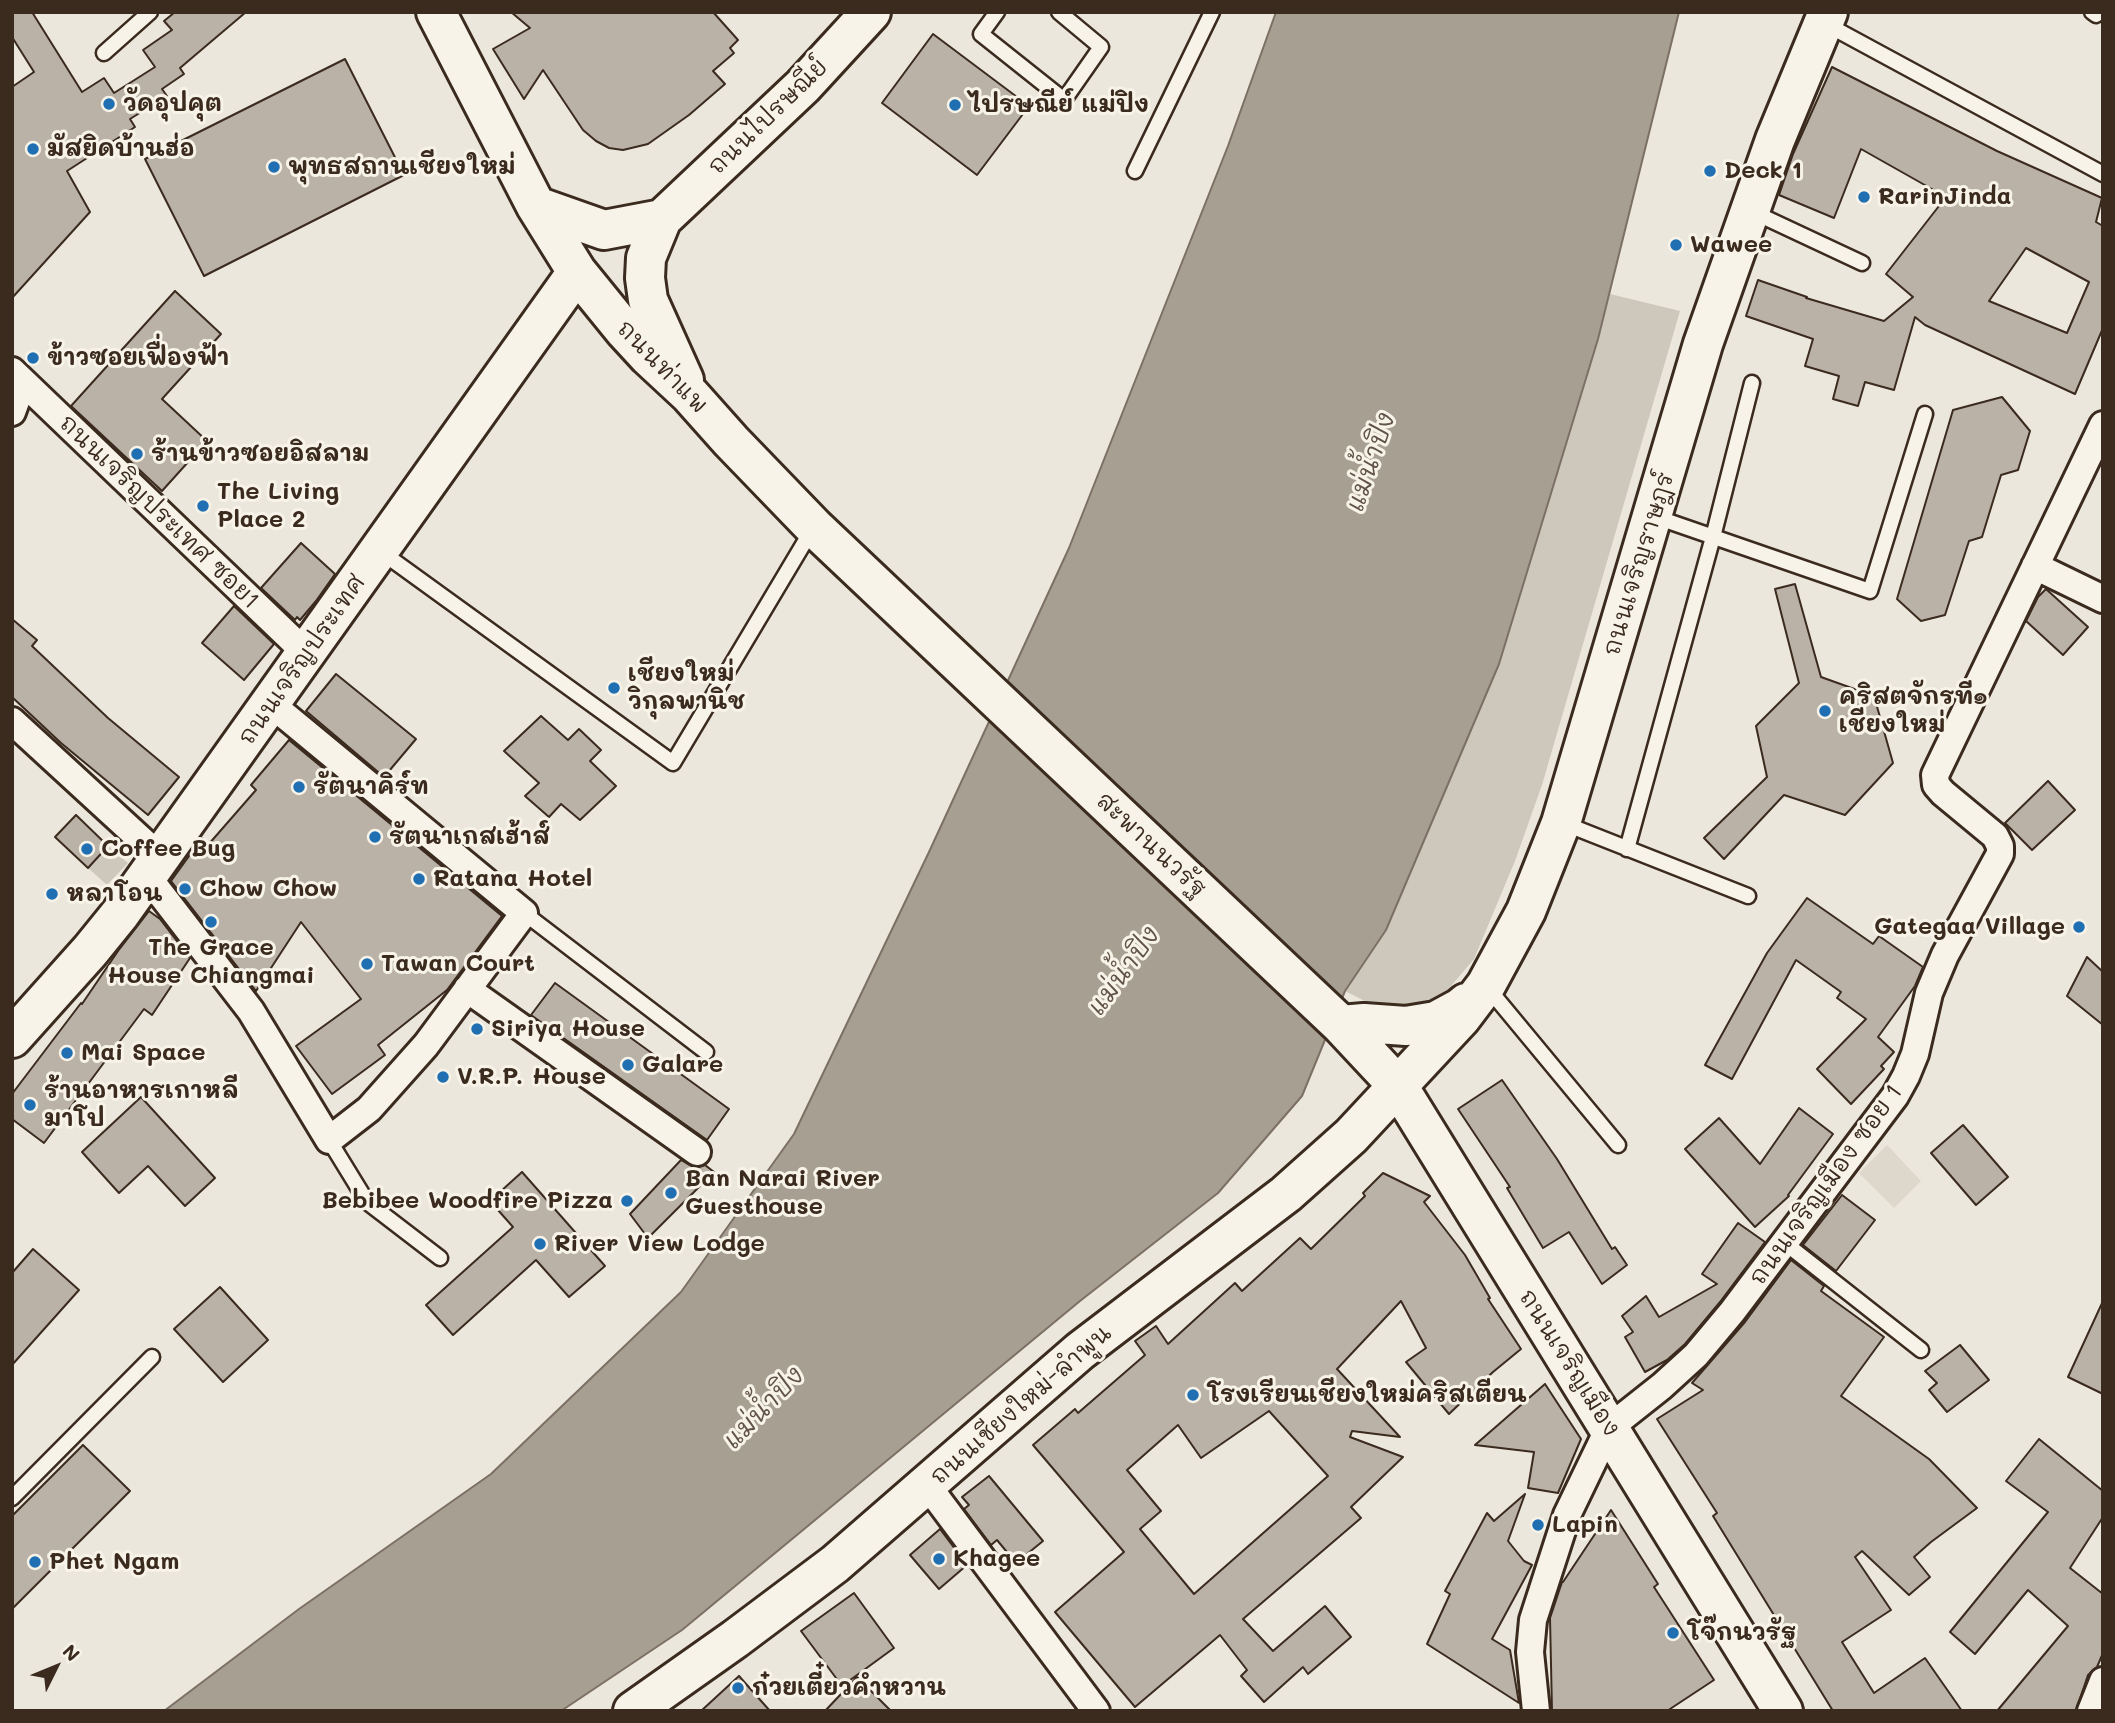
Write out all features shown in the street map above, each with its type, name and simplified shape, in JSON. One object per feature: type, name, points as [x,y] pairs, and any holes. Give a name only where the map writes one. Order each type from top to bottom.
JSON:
[{"type":"main road","name":"ถนนท่าแพ","points":[[436,12],[536,206],[578,272],[632,339],[690,395],[814,527],[961,666]]},
{"type":"main road","name":"ถนนไปรษณีย์","points":[[690,395],[648,300],[646,289],[646,258],[662,219],[803,86],[871,12]]},
{"type":"main road","name":"ถนนเจริญราษฎร์","points":[[1398,1086],[1461,1018],[1486,985],[1526,911],[1562,823],[1703,344],[1775,140],[1826,18]]},
{"type":"main road","points":[[536,206],[604,230],[662,219]]},
{"type":"main road","name":"ถนนเจริญประเทศ","points":[[12,1038],[90,951],[154,866],[578,272]]},
{"type":"main road","name":"สะพานนวรัฐ","points":[[961,666],[1341,1025]]},
{"type":"main road","points":[[1341,1025],[1364,1023],[1406,1026],[1436,1021],[1460,1008],[1486,985]]},
{"type":"main road","name":"ถนนเจริญเมือง","points":[[1341,1025],[1398,1086],[1783,1711]]},
{"type":"main road","name":"ถนนเชียงใหม่-ลำพูน","points":[[633,1711],[835,1564],[1080,1351],[1286,1194],[1351,1136],[1398,1086]]},
{"type":"street","points":[[12,412],[18,377]]},
{"type":"street","name":"ถนนเจริญประเทศ ซอย1","points":[[18,377],[306,653]]},
{"type":"street","name":"ถนนเจริญเมือง ซอย 1","points":[[1609,1428],[1696,1355],[1732,1312],[1895,1096],[1906,1076],[1915,1054],[1929,993],[1945,955],[2000,854],[2000,846],[1995,836],[1943,793],[1936,785],[1934,775],[2103,425]]},
{"type":"street","points":[[2035,566],[2103,599]]},
{"type":"street","points":[[12,721],[154,866],[251,1011],[329,1140],[369,1109],[426,1045],[524,913],[271,704]]},
{"type":"street","points":[[467,989],[697,1152]]},
{"type":"street","points":[[1536,1711],[1530,1652],[1533,1620],[1567,1515],[1609,1428]]},
{"type":"street","points":[[927,1485],[1096,1711]]},
{"type":"street","points":[[2091,1711],[2103,1681]]},
{"type":"lane","points":[[104,53],[150,12]]},
{"type":"lane","points":[[997,12],[981,34],[1064,100],[1101,47],[1059,12]]},
{"type":"lane","points":[[1135,172],[1212,12]]},
{"type":"lane","points":[[1826,18],[2103,174]]},
{"type":"lane","points":[[1750,211],[1861,263]]},
{"type":"lane","points":[[1627,849],[1713,537],[1752,383]]},
{"type":"lane","points":[[1653,516],[1870,591],[1925,414]]},
{"type":"lane","points":[[379,551],[673,763],[814,527]]},
{"type":"lane","points":[[1562,823],[1748,896]]},
{"type":"lane","points":[[524,913],[706,1052]]},
{"type":"lane","points":[[1486,985],[1618,1145]]},
{"type":"lane","points":[[329,1140],[368,1202],[440,1258]]},
{"type":"lane","points":[[1785,1242],[1921,1350]]},
{"type":"lane","points":[[12,1498],[152,1357]]},
{"type":"shaded area","points":[[1610,294],[1680,311],[1542,785],[1515,861],[1474,959],[1416,1027],[1345,991],[1386,930],[1598,339]]},
{"type":"shaded area","points":[[108,846],[128,863],[107,885],[88,868]]},
{"type":"shaded area","points":[[1887,1145],[1921,1181],[1894,1208],[1859,1173]]},
{"type":"water","name":"แม่น้ำปิง","points":[[1276,12],[1679,12],[1598,339],[1499,664],[1386,930],[1345,991],[1302,1096],[1218,1193],[1080,1301],[682,1630],[561,1711],[164,1711],[299,1609],[491,1474],[681,1292],[794,1134],[929,852],[1069,548],[1228,146]]},
{"type":"building","points":[[12,12],[32,12],[82,92],[104,78],[114,93],[155,67],[143,50],[172,30],[164,21],[175,12],[246,12],[180,68],[184,74],[162,89],[167,96],[130,119],[135,127],[67,171],[90,212],[12,298],[12,87],[34,72],[12,37]]},
{"type":"building","points":[[511,12],[713,12],[738,40],[730,48],[734,53],[713,71],[725,84],[689,115],[648,144],[623,150],[609,148],[583,130],[543,70],[524,99],[493,49],[530,28]]},
{"type":"building","name":"ไปรษณีย์ แม่ปิง","points":[[933,34],[1029,106],[977,175],[882,103]]},
{"type":"building","name":"พุทธสถานเชียงใหม่","points":[[345,59],[404,175],[204,276],[145,159]]},
{"type":"building","points":[[1832,67],[1997,151],[2102,198],[2096,222],[2103,226],[2103,328],[2075,394],[1925,325],[1915,317],[1894,390],[1865,382],[1858,406],[1833,399],[1839,376],[1805,366],[1813,339],[1746,316],[1758,280],[1806,298],[1884,321],[1913,297],[1886,274],[1946,197],[1861,149],[1834,218],[1779,195],[1793,154]],"holes":[[[2026,248],[2089,282],[2067,333],[1989,301]]]},
{"type":"building","points":[[175,291],[221,334],[162,399],[207,441],[162,491],[71,406]]},
{"type":"building","points":[[2002,397],[2030,431],[2018,470],[2001,475],[1982,537],[1969,541],[1945,615],[1921,621],[1897,599],[1953,410]]},
{"type":"building","points":[[301,543],[335,574],[300,620],[297,617],[295,620],[261,588]]},
{"type":"building","name":"คริสตจักรที๑ เชียงใหม่","points":[[1795,584],[1821,677],[1874,696],[1893,763],[1845,815],[1784,795],[1724,859],[1704,838],[1767,777],[1756,726],[1799,683],[1775,589]]},
{"type":"building","points":[[2046,589],[2088,627],[2063,655],[2026,621],[2038,597]]},
{"type":"building","points":[[234,606],[274,644],[244,680],[202,643]]},
{"type":"building","points":[[12,619],[37,640],[32,646],[108,718],[179,777],[148,815],[61,743],[12,697]]},
{"type":"building","points":[[336,674],[416,739],[384,777],[306,711]]},
{"type":"building","points":[[541,716],[568,740],[579,729],[601,750],[590,761],[616,786],[580,820],[561,804],[549,817],[525,796],[539,783],[504,751]]},
{"type":"building","points":[[289,740],[502,916],[447,990],[378,1045],[385,1055],[332,1094],[296,1046],[361,999],[301,922],[256,991],[171,881],[202,838],[208,845],[256,790],[251,785]]},
{"type":"building","points":[[2048,781],[2075,810],[2032,850],[2005,823]]},
{"type":"building","points":[[76,815],[108,846],[88,868],[55,837]]},
{"type":"building","points":[[1807,898],[1873,944],[1879,936],[1923,967],[1915,986],[1878,1037],[1894,1052],[1881,1066],[1884,1069],[1851,1104],[1817,1069],[1866,1019],[1837,998],[1841,992],[1796,960],[1732,1079],[1705,1065],[1767,953]]},
{"type":"building","points":[[149,911],[160,919],[190,958],[152,1015],[144,1009],[44,1143],[12,1119],[12,1094]]},
{"type":"building","points":[[2087,957],[2103,972],[2103,1025],[2067,996]]},
{"type":"building","name":"Galare","points":[[555,983],[729,1109],[707,1140],[531,1015]]},
{"type":"building","points":[[1502,1080],[1557,1159],[1612,1249],[1615,1247],[1627,1265],[1602,1284],[1569,1232],[1543,1248],[1507,1188],[1510,1187],[1458,1109]]},
{"type":"building","points":[[141,1097],[215,1178],[185,1206],[148,1166],[119,1193],[82,1152]]},
{"type":"building","points":[[1799,1108],[1833,1134],[1789,1196],[1755,1227],[1685,1149],[1719,1118],[1760,1164]]},
{"type":"building","points":[[1963,1125],[2008,1177],[1976,1205],[1931,1153]]},
{"type":"building","name":"Ban Narai River Guesthouse","points":[[681,1160],[695,1168],[705,1165],[714,1172],[648,1238],[630,1214]]},
{"type":"building","name":"River View Lodge","points":[[522,1172],[605,1266],[569,1297],[536,1260],[453,1335],[426,1305],[513,1227],[490,1201]]},
{"type":"building","points":[[1383,1173],[1430,1196],[1424,1202],[1465,1255],[1490,1298],[1488,1299],[1521,1349],[1449,1414],[1406,1362],[1426,1348],[1401,1301],[1337,1369],[1400,1437],[1352,1431],[1350,1437],[1403,1457],[1351,1507],[1361,1518],[1243,1619],[1273,1651],[1325,1606],[1351,1637],[1308,1674],[1303,1667],[1264,1702],[1241,1676],[1247,1670],[1220,1635],[1135,1707],[1055,1612],[1124,1552],[1033,1445],[1075,1409],[1078,1413],[1145,1355],[1135,1341],[1156,1326],[1168,1344],[1235,1283],[1242,1291],[1300,1238],[1311,1249],[1365,1196],[1363,1193]],"holes":[[[1269,1411],[1328,1476],[1194,1594],[1140,1529],[1161,1511],[1127,1470],[1178,1425],[1201,1458]]]},
{"type":"building","points":[[1842,1195],[1875,1220],[1836,1271],[1803,1245]]},
{"type":"building","points":[[1738,1223],[1765,1242],[1685,1344],[1667,1360],[1645,1372],[1625,1337],[1633,1332],[1622,1316],[1646,1296],[1659,1317],[1717,1284],[1702,1274]]},
{"type":"building","points":[[33,1249],[79,1290],[12,1365],[12,1273]]},
{"type":"building","points":[[1791,1260],[1824,1286],[1821,1291],[1884,1337],[1841,1396],[1929,1459],[1977,1508],[1914,1557],[1930,1577],[1909,1595],[1862,1551],[1855,1557],[1891,1610],[1842,1642],[1874,1693],[1925,1658],[1962,1711],[1833,1711],[1713,1516],[1717,1513],[1657,1419],[1703,1390],[1692,1383],[1745,1322]]},
{"type":"building","points":[[220,1287],[268,1340],[223,1382],[174,1329]]},
{"type":"building","points":[[2103,1301],[2103,1394],[2068,1377]]},
{"type":"building","points":[[1960,1345],[1989,1380],[1947,1412],[1929,1390],[1937,1383],[1925,1371]]},
{"type":"building","points":[[1545,1384],[1581,1439],[1558,1493],[1528,1488],[1534,1452],[1475,1445]]},
{"type":"building","points":[[2039,1439],[2103,1491],[2103,1517],[2070,1568],[2103,1594],[2103,1653],[2097,1667],[2088,1675],[2076,1711],[1997,1711],[2068,1626],[2028,1590],[1975,1654],[1950,1632],[2048,1512],[2006,1481]]},
{"type":"building","name":"Phet Ngam","points":[[83,1445],[130,1491],[12,1609],[12,1516]]},
{"type":"building","points":[[989,1476],[1043,1541],[1016,1563],[997,1540],[991,1545],[964,1509],[969,1505],[962,1497]]},
{"type":"building","points":[[1525,1494],[1508,1541],[1524,1561],[1532,1565],[1492,1639],[1510,1650],[1519,1703],[1427,1644],[1450,1594],[1445,1591],[1487,1513],[1494,1521]]},
{"type":"building","points":[[1611,1510],[1658,1584],[1654,1587],[1714,1680],[1667,1711],[1552,1711],[1550,1618],[1562,1582]]},
{"type":"building","name":"Khagee","points":[[940,1529],[967,1565],[939,1589],[910,1555]]},
{"type":"building","points":[[854,1593],[894,1648],[842,1686],[801,1631]]},
{"type":"building","name":"ก๋วยเตี๋ยวคำหวาน","points":[[739,1676],[770,1711],[701,1711]]},
{"type":"building","points":[[857,1677],[891,1711],[825,1711]]},
{"type":"place","name":"วัดอุปคุต","points":[[109,104]]},
{"type":"place","name":"ไปรษณีย์ แม่ปิง","points":[[955,105]]},
{"type":"place","name":"มัสยิดบ้านฮ่อ","points":[[33,149]]},
{"type":"place","name":"พุทธสถานเชียงใหม่","points":[[274,167]]},
{"type":"place","name":"Deck 1","points":[[1710,171]]},
{"type":"place","name":"RarinJinda","points":[[1864,197]]},
{"type":"place","name":"Wawee","points":[[1676,245]]},
{"type":"place","name":"ข้าวซอยเฟื่องฟ้า","points":[[33,358]]},
{"type":"place","name":"ร้านข้าวซอยอิสลาม","points":[[137,454]]},
{"type":"place","name":"The Living Place 2","points":[[203,506]]},
{"type":"place","name":"เชียงใหม่ วิกุลพานิช","points":[[614,688]]},
{"type":"place","name":"คริสตจักรที๑ เชียงใหม่","points":[[1825,711]]},
{"type":"place","name":"รัตนาคิร์ท","points":[[299,787]]},
{"type":"place","name":"รัตนาเกสเฮ้าส์","points":[[375,837]]},
{"type":"place","name":"Coffee Bug","points":[[87,849]]},
{"type":"place","name":"Ratana Hotel","points":[[419,879]]},
{"type":"place","name":"Chow Chow","points":[[185,889]]},
{"type":"place","name":"หลาโอน","points":[[52,894]]},
{"type":"place","name":"The Grace House Chiangmai","points":[[211,922]]},
{"type":"place","name":"Gategaa Village","points":[[2079,927]]},
{"type":"place","name":"Tawan Court","points":[[367,964]]},
{"type":"place","name":"Siriya House","points":[[477,1029]]},
{"type":"place","name":"Mai Space","points":[[67,1053]]},
{"type":"place","name":"Galare","points":[[628,1065]]},
{"type":"place","name":"V.R.P. House","points":[[443,1077]]},
{"type":"place","name":"ร้านอาหารเกาหลี มาโป","points":[[30,1105]]},
{"type":"place","name":"Ban Narai River Guesthouse","points":[[671,1193]]},
{"type":"place","name":"Bebibee Woodfire Pizza","points":[[627,1201]]},
{"type":"place","name":"River View Lodge","points":[[540,1244]]},
{"type":"place","name":"โรงเรียนเชียงใหม่คริสเตียน","points":[[1193,1395]]},
{"type":"place","name":"Lapin","points":[[1538,1525]]},
{"type":"place","name":"Khagee","points":[[939,1559]]},
{"type":"place","name":"Phet Ngam","points":[[35,1562]]},
{"type":"place","name":"โจ๊กนวรัฐ","points":[[1673,1633]]},
{"type":"place","name":"ก๋วยเตี๋ยวคำหวาน","points":[[738,1688]]}]
